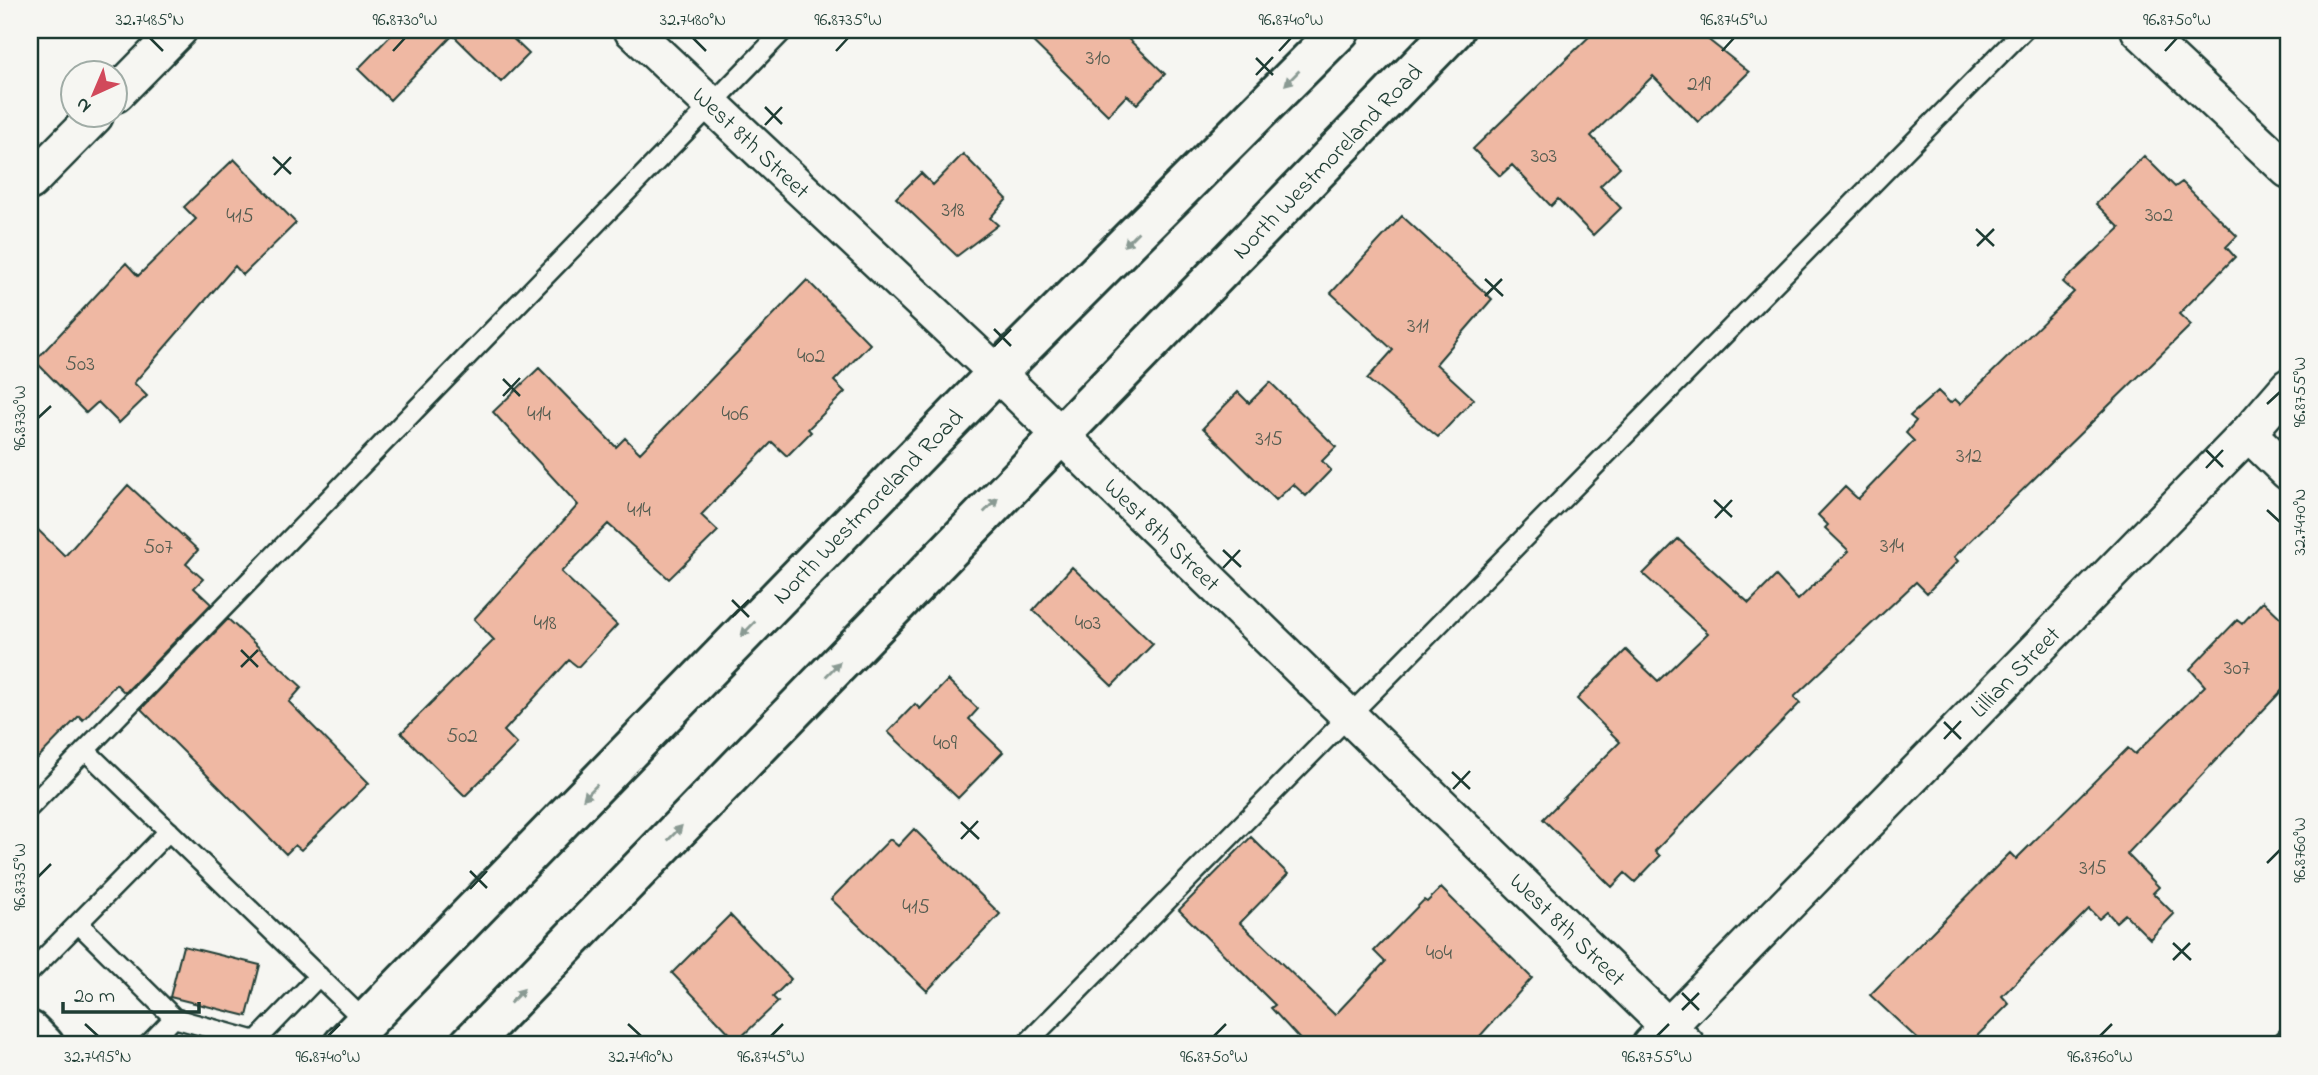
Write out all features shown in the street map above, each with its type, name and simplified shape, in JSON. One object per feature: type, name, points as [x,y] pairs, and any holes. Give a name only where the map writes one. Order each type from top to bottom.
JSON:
[{"type":"main road","name":"North Westmoreland Road","points":[[354,1033],[997,373],[1340,30]]},
{"type":"main road","name":"North Westmoreland Road","points":[[469,1045],[1454,30]]},
{"type":"main road","points":[[30,1031],[44,1045]]},
{"type":"street","points":[[130,80],[178,30]]},
{"type":"street","name":"West 8th Street","points":[[632,30],[997,373],[1348,715],[1668,1039]]},
{"type":"street","points":[[2139,30],[2288,170]]},
{"type":"street","points":[[30,183],[81,130]]},
{"type":"street","name":"Lillian Street","points":[[1668,1039],[2248,433],[2288,387]]},
{"type":"street","points":[[2248,433],[2288,472]]},
{"type":"lane","points":[[30,807],[784,30]]},
{"type":"lane","points":[[1025,1045],[2024,30]]},
{"type":"lane","points":[[85,750],[319,976],[354,1033]]},
{"type":"lane","points":[[30,972],[169,831]]},
{"type":"lane","points":[[79,924],[174,1018],[259,1043],[319,976]]},
{"type":"lane","points":[[148,1045],[174,1018]]},
{"type":"lane","points":[[2280,1045],[2288,1037]]},
{"type":"building","points":[[396,30],[504,30],[529,54],[501,82],[453,35],[390,100],[358,69]]},
{"type":"building","points":[[1021,30],[1119,30],[1165,74],[1137,104],[1127,95],[1108,115]]},
{"type":"building","points":[[1596,30],[1696,30],[1749,72],[1698,122],[1653,76],[1591,136],[1620,167],[1600,186],[1621,208],[1593,235],[1558,199],[1551,206],[1512,165],[1500,176],[1473,149]]},
{"type":"building","points":[[963,154],[1007,199],[990,218],[998,225],[957,256],[896,198],[921,173],[933,185]]},
{"type":"building","points":[[2144,156],[2175,187],[2182,182],[2237,236],[2226,247],[2235,257],[2179,314],[2191,325],[1954,557],[1958,561],[1927,593],[1916,582],[1794,697],[1800,703],[1655,851],[1660,856],[1635,882],[1625,873],[1612,887],[1543,819],[1620,742],[1577,699],[1626,650],[1658,681],[1708,633],[1643,574],[1678,539],[1749,603],[1776,576],[1798,600],[1849,551],[1825,528],[1828,525],[1818,515],[1845,487],[1858,499],[1914,441],[1906,433],[1916,421],[1910,416],[1938,391],[1950,403],[1955,399],[1960,404],[2074,292],[2063,282],[2120,228],[2096,204]]},
{"type":"building","points":[[234,159],[296,223],[243,275],[235,266],[134,383],[147,396],[119,423],[98,402],[86,413],[35,361],[126,263],[138,276],[196,219],[184,207]]},
{"type":"building","points":[[1402,216],[1492,299],[1436,364],[1474,399],[1438,437],[1367,379],[1393,350],[1331,293]]},
{"type":"building","points":[[807,280],[870,344],[834,381],[845,392],[808,429],[811,432],[787,456],[772,442],[701,515],[718,531],[669,579],[608,524],[561,572],[617,625],[578,667],[569,660],[504,731],[517,744],[465,796],[401,733],[494,640],[474,619],[578,505],[493,412],[539,368],[616,447],[625,438],[640,453]]},
{"type":"building","points":[[1270,382],[1336,447],[1322,461],[1331,470],[1306,496],[1293,484],[1276,500],[1203,428],[1238,392],[1249,403]]},
{"type":"building","points":[[128,485],[198,550],[186,564],[203,579],[194,588],[211,604],[125,693],[116,684],[83,720],[79,716],[30,766],[30,522],[65,556]]},
{"type":"building","points":[[1072,567],[1153,644],[1112,686],[1033,610]]},
{"type":"building","points":[[2263,601],[2288,625],[2288,684],[2127,854],[2159,887],[2153,893],[2174,914],[2150,939],[2125,914],[2116,922],[2107,912],[2099,919],[2089,909],[2002,996],[2009,1004],[1968,1045],[1924,1045],[1870,995],[2010,853],[2016,859],[2128,748],[2135,754],[2205,686],[2190,669],[2237,620],[2242,624]]},
{"type":"building","points":[[228,619],[302,687],[289,702],[369,783],[301,850],[295,845],[286,854],[141,709]]},
{"type":"building","points":[[948,680],[978,709],[969,719],[1003,752],[958,798],[888,732],[915,704],[920,709]]},
{"type":"building","points":[[914,829],[1000,914],[927,991],[831,899],[890,839],[898,846]]},
{"type":"building","points":[[1251,837],[1288,874],[1240,923],[1335,1015],[1385,962],[1374,951],[1424,900],[1427,902],[1441,888],[1532,978],[1472,1045],[1305,1045],[1271,1008],[1275,1005],[1179,910]]},
{"type":"building","points":[[730,915],[791,979],[773,997],[778,1002],[737,1041],[672,973]]},
{"type":"building","points":[[183,946],[260,965],[247,1016],[170,997]]}]
